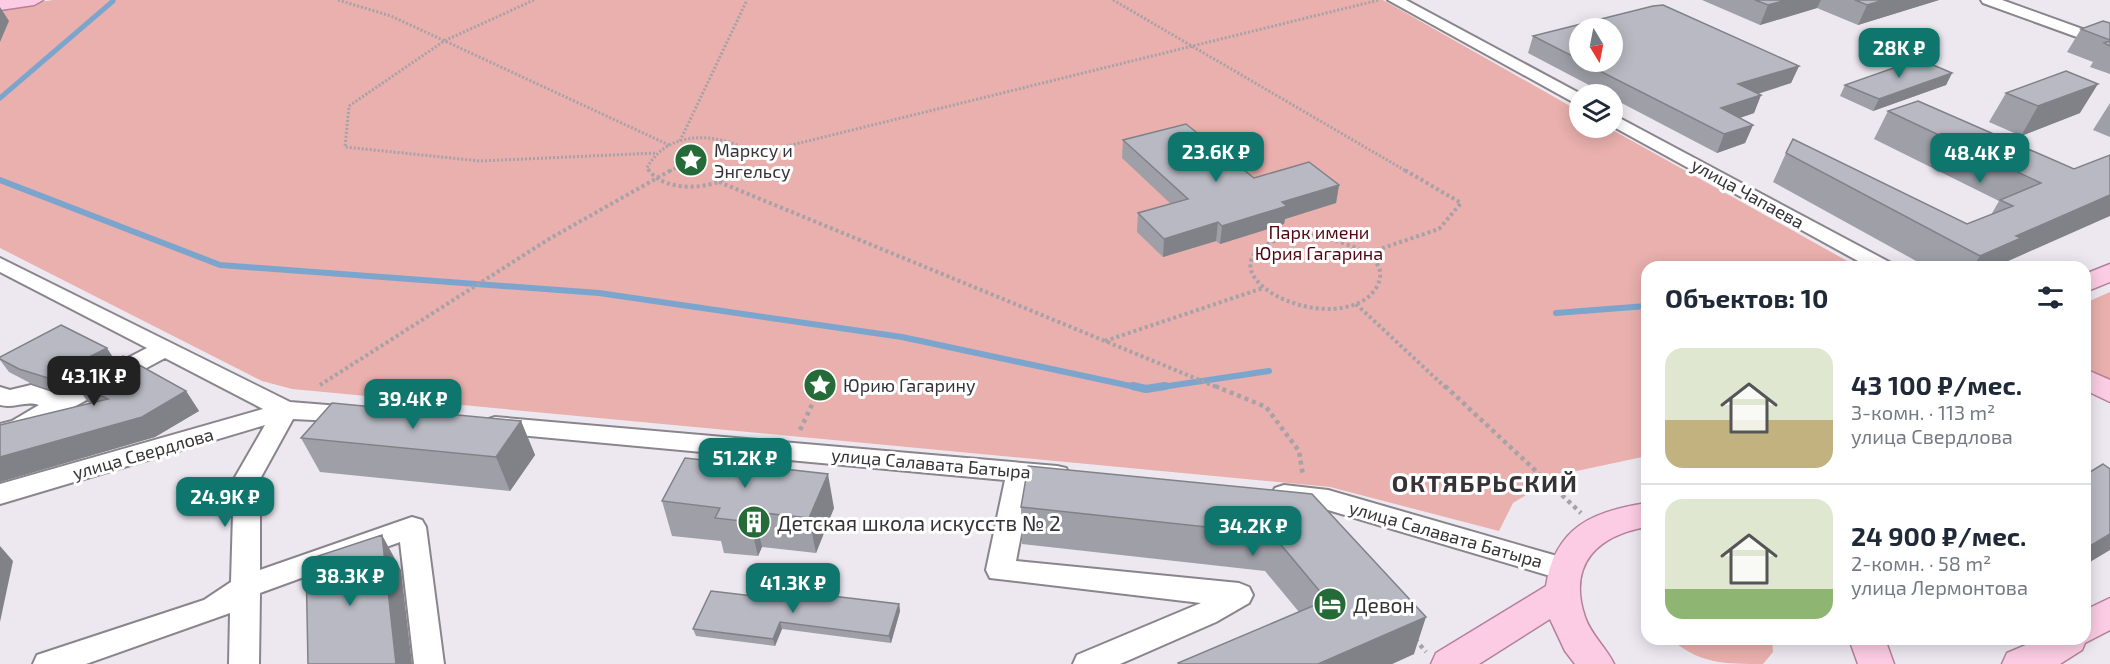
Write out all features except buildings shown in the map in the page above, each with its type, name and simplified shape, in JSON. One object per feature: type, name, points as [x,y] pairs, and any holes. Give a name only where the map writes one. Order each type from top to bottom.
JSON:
[{"type":"main road","points":[[0,5],[34,0]]},
{"type":"main road","points":[[2091,281],[2110,272]]},
{"type":"main road","points":[[2091,381],[2110,392]]},
{"type":"main road","points":[[1596,664],[1571,627],[1563,581],[1576,545],[1597,528],[1641,515]]},
{"type":"main road","points":[[1440,661],[1563,581]]},
{"type":"main road","points":[[2091,624],[2110,612]]},
{"type":"main road","points":[[1869,645],[1876,664]]},
{"type":"main road","points":[[2020,664],[2041,657],[2060,645]]},
{"type":"street","points":[[1395,0],[1569,95]]},
{"type":"street","points":[[1988,0],[2110,44]]},
{"type":"street","name":"улица Чапаева","points":[[1623,125],[1873,261]]},
{"type":"street","points":[[0,264],[286,410],[377,416]]},
{"type":"street","points":[[0,434],[20,428],[59,404],[163,349]]},
{"type":"street","points":[[0,395],[8,399],[31,393],[59,404]]},
{"type":"street","points":[[244,664],[248,479],[286,410]]},
{"type":"street","name":"улица Свердлова","points":[[0,494],[182,443],[286,410]]},
{"type":"street","name":"улица Салавата Батыра","points":[[471,424],[1079,477]]},
{"type":"street","points":[[1020,471],[1000,570],[1239,595],[1206,614],[1108,660]]},
{"type":"street","name":"улица Салавата Батыра","points":[[1257,492],[1328,500],[1563,581]]},
{"type":"street","points":[[48,664],[214,609],[247,586],[412,527],[429,664]]},
{"type":"path","points":[[339,0],[391,16],[669,145]]},
{"type":"path","points":[[534,0],[444,41],[349,106],[345,147],[480,161],[656,153]]},
{"type":"path","points":[[680,141],[747,0]]},
{"type":"path","points":[[1113,0],[1461,203],[1439,229],[1365,254]]},
{"type":"path","points":[[747,156],[1380,0]]},
{"type":"path","points":[[710,137],[725,139],[744,148],[747,156],[740,170],[719,182],[675,187],[653,179],[646,168],[656,153],[669,145],[680,141],[710,137]]},
{"type":"path","points":[[320,385],[521,256],[653,179],[692,160]]},
{"type":"path","points":[[719,182],[1266,407],[1299,451],[1303,476]]},
{"type":"path","points":[[1321,235],[1341,240],[1365,254],[1379,272],[1378,284],[1370,295],[1356,304],[1338,308],[1307,307],[1278,298],[1263,288],[1253,276],[1250,264],[1254,252],[1265,243],[1281,237],[1321,235]]},
{"type":"path","points":[[1105,341],[1263,288]]},
{"type":"path","points":[[1356,304],[1597,528]]},
{"type":"path","points":[[800,430],[820,388]]},
{"type":"path","points":[[1413,636],[1440,661]]},
{"type":"green space","name":"Парк имени Юрия Гагарина","points":[[53,0],[1383,0],[1569,105],[1569,138],[1623,138],[1623,136],[1847,261],[1641,261],[1641,457],[1558,475],[1513,503],[1499,531],[1330,487],[292,389],[262,381],[0,248],[0,8]]},
{"type":"green space","points":[[2110,292],[2110,382],[2091,371],[2091,300]]},
{"type":"green space","points":[[1678,645],[1772,645],[1773,652],[1763,664],[1737,664],[1703,658]]},
{"type":"waterway","points":[[0,98],[113,1]]},
{"type":"waterway","points":[[0,180],[220,265],[599,293],[902,337],[1140,388]]},
{"type":"waterway","points":[[1556,313],[1641,306]]},
{"type":"waterway","points":[[1155,388],[1269,371]]},
{"type":"waterway","points":[[1133,386],[1146,389],[1165,386]]},
{"type":"place","name":"Марксу и Энгельсу","points":[[691,160]]},
{"type":"place","name":"Юрию Гагарину","points":[[820,385]]},
{"type":"place","name":"Детская школа искусств № 2","points":[[754,522]]},
{"type":"place","name":"Девон","points":[[1330,604]]},
{"type":"district","name":"ОКТЯБРЬСКИЙ","points":[[1485,482]]}]
